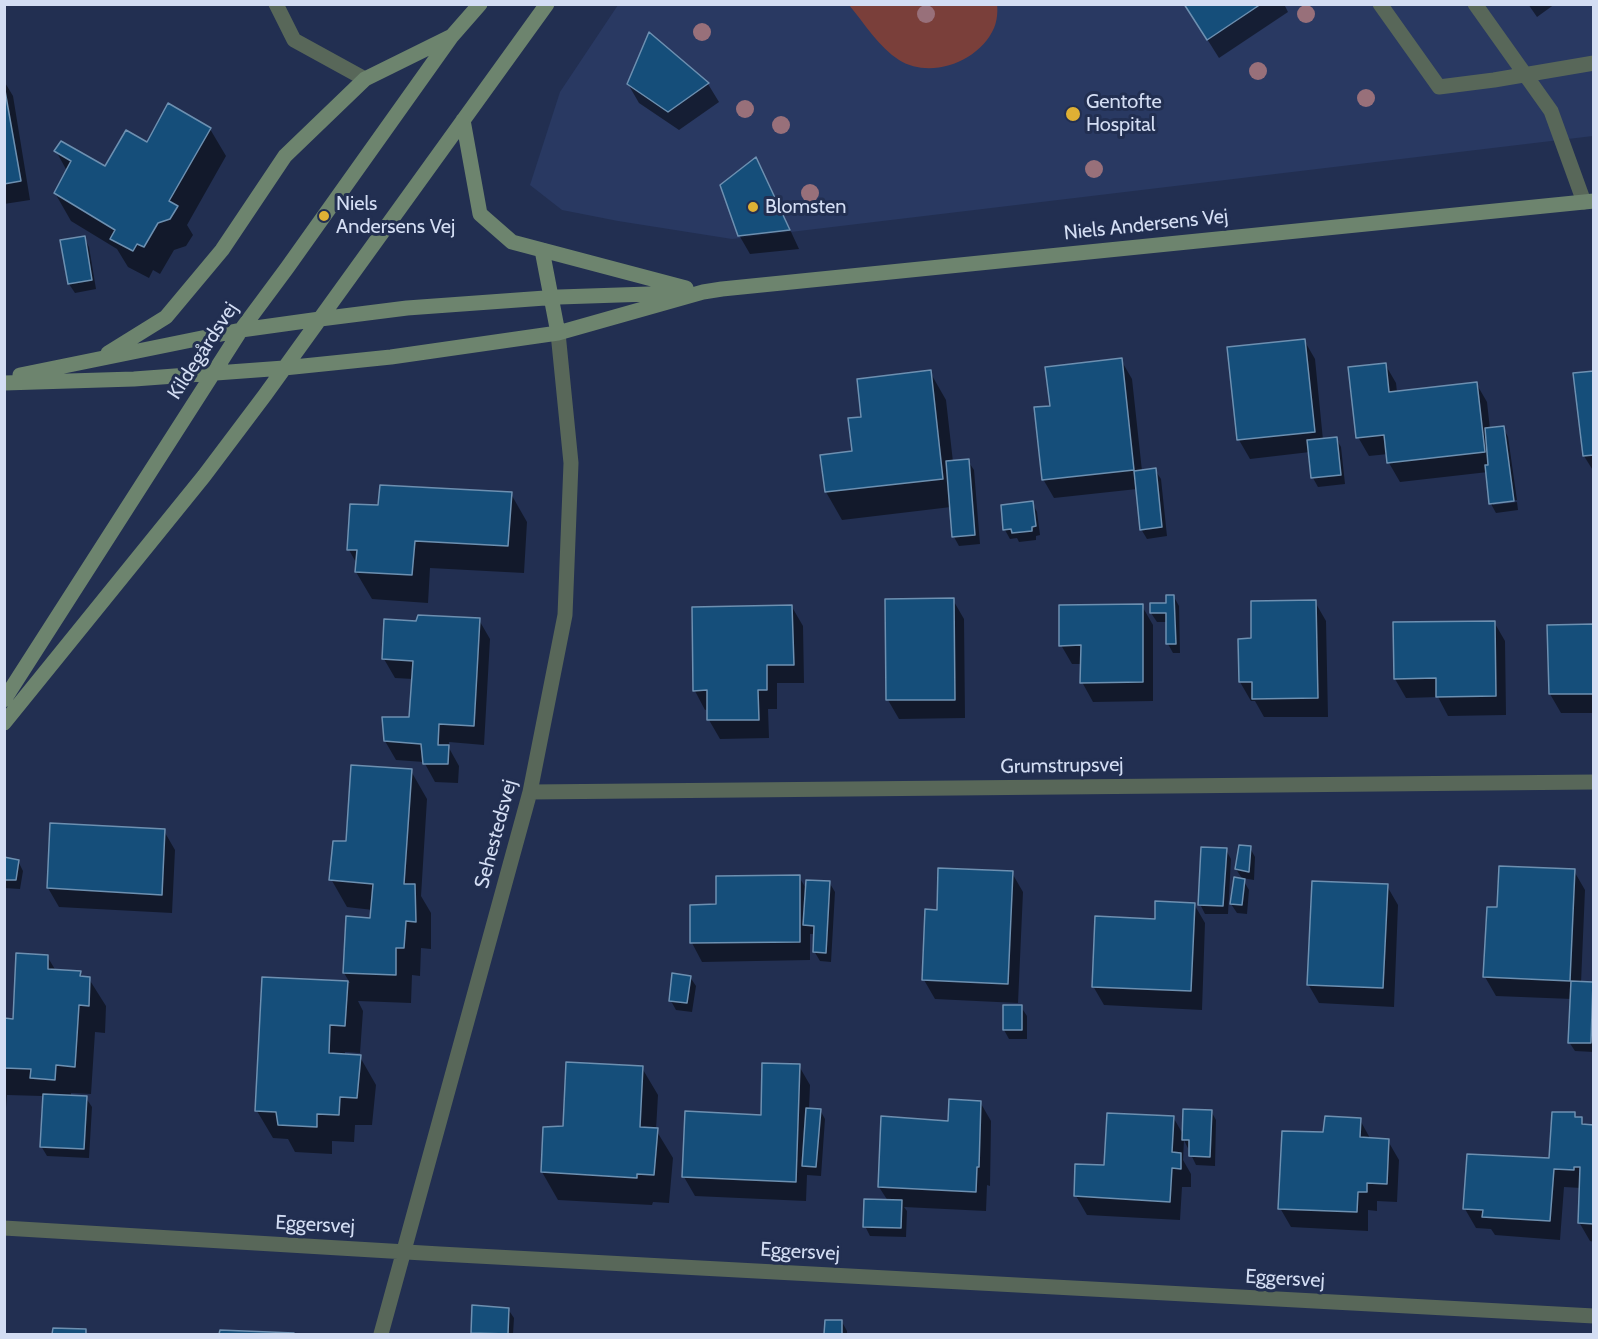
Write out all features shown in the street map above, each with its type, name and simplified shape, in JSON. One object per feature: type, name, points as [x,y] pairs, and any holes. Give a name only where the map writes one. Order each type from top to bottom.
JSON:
[{"type":"street","points":[[276,4],[294,40],[365,79]]},
{"type":"street","name":"Kildegårdsvej","points":[[4,700],[241,330],[452,36],[480,4]]},
{"type":"street","points":[[4,723],[204,476],[320,319],[546,4]]},
{"type":"street","points":[[1380,4],[1439,87],[1593,63]]},
{"type":"street","points":[[1475,4],[1551,111],[1589,201]]},
{"type":"street","name":"Kildegårdsvej","points":[[98,359],[166,317],[222,250],[285,156],[365,79],[452,36]]},
{"type":"street","points":[[463,120],[480,214],[512,242],[703,292]]},
{"type":"street","name":"Niels Andersens Vej","points":[[4,378],[241,330],[407,308],[551,298],[703,292],[1589,201]]},
{"type":"street","points":[[542,250],[558,333]]},
{"type":"street","name":"Niels Andersens Vej","points":[[4,383],[134,379],[284,368],[391,357],[558,333],[703,292]]},
{"type":"street","name":"Sehestedsvej","points":[[381,1335],[531,792],[565,615],[571,463],[558,333]]},
{"type":"street","name":"Grumstrupsvej","points":[[531,792],[1593,782]]},
{"type":"street","name":"Eggersvej","points":[[4,1228],[1593,1316]]},
{"type":"shaded area","points":[[997,4],[994,28],[978,50],[953,64],[925,68],[912,66],[892,55],[878,42],[849,5]]},
{"type":"shaded area","name":"Gentofte Hospital","points":[[618,5],[1593,5],[1593,136],[732,239],[562,210],[530,185],[560,92]]},
{"type":"building","points":[[1184,4],[1261,4],[1207,40]]},
{"type":"building","points":[[649,32],[709,83],[668,112],[627,84]]},
{"type":"building","points":[[4,85],[21,181],[4,184]]},
{"type":"building","points":[[168,103],[211,128],[169,201],[178,206],[170,219],[158,223],[144,247],[137,244],[133,251],[110,239],[115,230],[54,193],[71,161],[54,151],[61,141],[105,166],[126,130],[147,142]]},
{"type":"building","name":"Blomsten","points":[[756,157],[790,230],[738,236],[720,185]]},
{"type":"building","points":[[85,236],[92,280],[68,284],[60,240]]},
{"type":"building","points":[[1305,339],[1315,432],[1237,440],[1227,347]]},
{"type":"building","points":[[1122,358],[1134,470],[1042,480],[1034,407],[1050,406],[1045,367]]},
{"type":"building","points":[[1386,363],[1389,392],[1477,382],[1485,452],[1387,463],[1384,435],[1356,438],[1348,367]]},
{"type":"building","points":[[931,370],[943,479],[825,492],[820,455],[852,451],[848,418],[861,417],[857,379]]},
{"type":"building","points":[[1594,371],[1594,455],[1583,456],[1573,373]]},
{"type":"building","points":[[1504,426],[1514,501],[1489,504],[1485,465],[1488,465],[1485,428]]},
{"type":"building","points":[[1337,437],[1341,475],[1311,478],[1307,440]]},
{"type":"building","points":[[969,459],[975,535],[952,537],[946,461]]},
{"type":"building","points":[[1156,468],[1162,527],[1140,530],[1134,471]]},
{"type":"building","points":[[380,485],[512,492],[508,546],[415,541],[412,575],[355,572],[357,550],[347,550],[350,504],[378,505]]},
{"type":"building","points":[[1033,501],[1036,526],[1032,527],[1032,531],[1012,533],[1011,529],[1003,530],[1001,505]]},
{"type":"building","points":[[1166,595],[1174,595],[1176,644],[1166,644],[1166,613],[1150,613],[1150,603],[1166,603]]},
{"type":"building","points":[[954,598],[955,700],[886,700],[885,599]]},
{"type":"building","points":[[1316,600],[1318,698],[1252,699],[1252,682],[1239,682],[1238,639],[1251,638],[1251,601]]},
{"type":"building","points":[[1143,604],[1143,682],[1080,683],[1081,645],[1059,646],[1059,605]]},
{"type":"building","points":[[792,605],[794,665],[767,665],[767,690],[758,690],[759,720],[707,720],[707,690],[693,691],[692,607]]},
{"type":"building","points":[[418,615],[480,618],[474,726],[439,724],[438,745],[449,745],[448,764],[423,764],[421,744],[384,741],[382,717],[409,717],[413,661],[382,659],[384,619],[416,621]]},
{"type":"building","points":[[1495,621],[1496,696],[1436,697],[1436,678],[1394,679],[1393,622]]},
{"type":"building","points":[[1594,624],[1594,694],[1549,694],[1547,625]]},
{"type":"building","points":[[351,765],[412,769],[404,884],[415,884],[416,922],[406,921],[404,948],[396,948],[396,975],[343,973],[346,916],[370,918],[373,884],[329,880],[333,841],[346,841]]},
{"type":"building","points":[[50,823],[165,829],[162,895],[47,888]]},
{"type":"building","points":[[1239,845],[1251,846],[1249,872],[1235,869]]},
{"type":"building","points":[[1201,847],[1227,848],[1223,906],[1198,905]]},
{"type":"building","points":[[4,857],[19,860],[16,880],[4,880]]},
{"type":"building","points":[[1499,866],[1575,869],[1570,981],[1483,977],[1487,907],[1497,907]]},
{"type":"building","points":[[938,868],[1013,871],[1008,984],[922,980],[925,909],[937,910]]},
{"type":"building","points":[[800,875],[800,942],[690,943],[690,905],[716,904],[716,876]]},
{"type":"building","points":[[1234,877],[1245,879],[1242,905],[1230,904]]},
{"type":"building","points":[[806,880],[830,881],[826,953],[813,952],[814,926],[803,925]]},
{"type":"building","points":[[1312,881],[1388,884],[1383,988],[1307,985]]},
{"type":"building","points":[[1155,901],[1195,903],[1191,991],[1092,987],[1095,916],[1155,919]]},
{"type":"building","points":[[16,953],[48,955],[48,969],[81,971],[80,976],[90,977],[89,1006],[79,1005],[75,1067],[56,1065],[55,1080],[30,1078],[31,1069],[4,1068],[4,1018],[13,1019]]},
{"type":"building","points":[[672,973],[691,976],[687,1003],[669,1001]]},
{"type":"building","points":[[262,977],[348,981],[345,1026],[330,1025],[329,1053],[361,1055],[357,1098],[340,1097],[339,1115],[317,1114],[317,1127],[278,1125],[276,1112],[255,1111]]},
{"type":"building","points":[[1571,981],[1593,982],[1591,1043],[1568,1043]]},
{"type":"building","points":[[1003,1005],[1022,1005],[1022,1030],[1003,1030]]},
{"type":"building","points":[[566,1062],[643,1066],[640,1127],[658,1128],[654,1175],[637,1174],[637,1178],[541,1172],[543,1127],[563,1126]]},
{"type":"building","points":[[762,1063],[800,1064],[796,1182],[682,1177],[685,1111],[761,1115]]},
{"type":"building","points":[[43,1094],[87,1096],[84,1149],[40,1147]]},
{"type":"building","points":[[949,1099],[981,1101],[976,1192],[878,1187],[881,1116],[948,1121]]},
{"type":"building","points":[[806,1108],[821,1109],[816,1167],[802,1166]]},
{"type":"building","points":[[1183,1109],[1212,1110],[1210,1157],[1189,1156],[1189,1140],[1182,1140]]},
{"type":"building","points":[[1552,1112],[1575,1112],[1575,1117],[1582,1117],[1582,1124],[1594,1125],[1594,1224],[1578,1223],[1580,1167],[1574,1167],[1574,1170],[1554,1169],[1550,1221],[1482,1217],[1483,1210],[1463,1209],[1467,1154],[1549,1158]]},
{"type":"building","points":[[1107,1113],[1174,1116],[1172,1152],[1181,1153],[1181,1169],[1172,1168],[1170,1202],[1074,1196],[1075,1164],[1104,1165]]},
{"type":"building","points":[[1325,1116],[1361,1118],[1360,1137],[1389,1139],[1387,1184],[1367,1183],[1367,1192],[1358,1192],[1357,1212],[1278,1209],[1282,1131],[1323,1132]]},
{"type":"building","points":[[864,1199],[902,1200],[901,1228],[863,1227]]},
{"type":"building","points":[[472,1305],[509,1308],[508,1334],[471,1333]]},
{"type":"building","points":[[825,1320],[842,1320],[842,1334],[824,1334]]},
{"type":"building","points":[[53,1328],[86,1329],[86,1334],[52,1334]]},
{"type":"building","points":[[220,1330],[294,1333],[294,1334],[219,1334]]},
{"type":"place","name":"Gentofte Hospital","points":[[1073,114]]},
{"type":"place","name":"Blomsten","points":[[753,207]]},
{"type":"place","name":"Niels Andersens Vej","points":[[324,216]]}]
